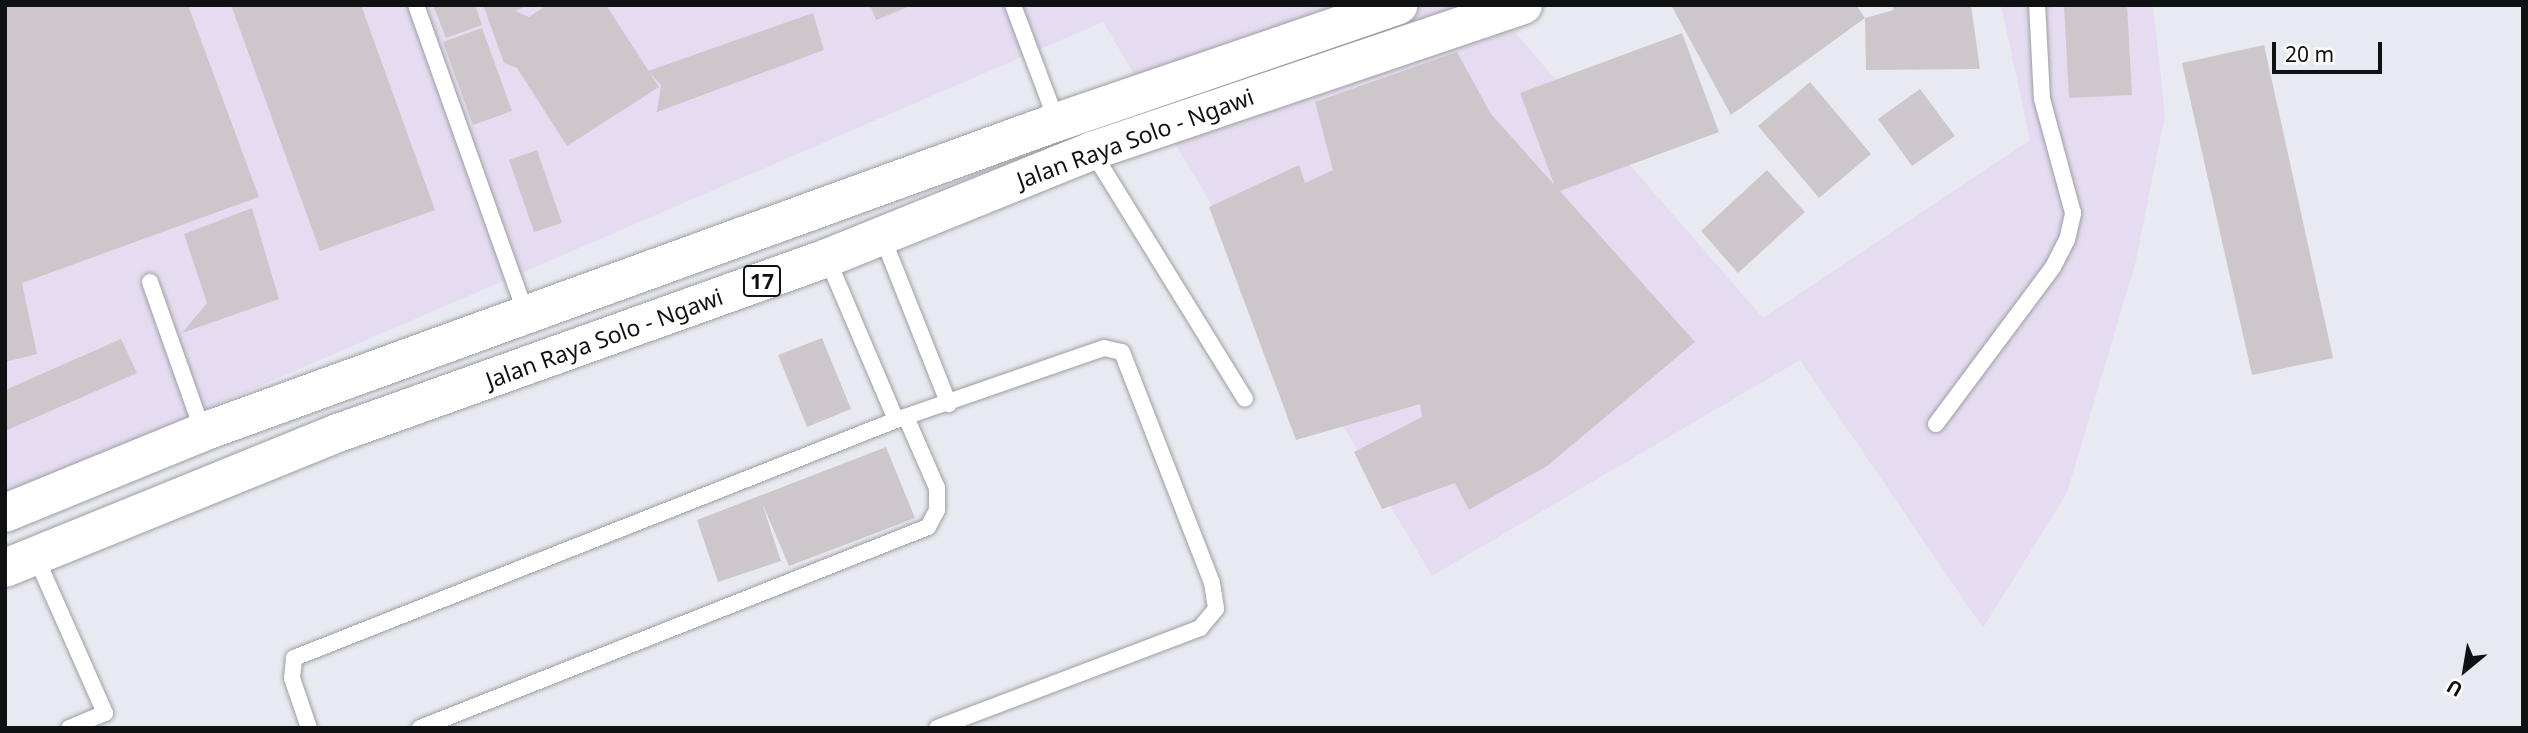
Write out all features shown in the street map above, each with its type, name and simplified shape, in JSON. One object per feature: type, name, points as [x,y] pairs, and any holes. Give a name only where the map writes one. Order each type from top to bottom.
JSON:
[{"type":"highway","name":"Jalan Raya Solo - Ngawi","points":[[5,513],[203,432],[1057,122],[1398,5]]},
{"type":"highway","name":"Jalan Raya Solo - Ngawi","points":[[20,562],[338,433],[827,258],[1092,151],[1523,5]]},
{"type":"lane","points":[[416,5],[527,316]]},
{"type":"lane","points":[[1013,5],[1057,122]]},
{"type":"lane","points":[[1936,424],[2053,267],[2067,240],[2073,213],[2042,99],[2037,5]]},
{"type":"lane","points":[[1092,151],[1245,399]]},
{"type":"lane","points":[[882,236],[949,404]]},
{"type":"lane","points":[[420,728],[928,527],[937,510],[937,488],[901,419],[827,258]]},
{"type":"lane","points":[[149,282],[203,432]]},
{"type":"lane","points":[[309,728],[292,678],[294,658],[901,419],[1104,348],[1122,352],[1212,583],[1216,609],[1199,628],[937,728]]},
{"type":"lane","points":[[20,562],[108,720],[69,728]]},
{"type":"shaded area","points":[[5,5],[1519,5],[1499,14],[1763,318],[2030,140],[2001,5],[2153,5],[2165,115],[2136,261],[2067,493],[1983,628],[1800,360],[1432,576],[1103,22],[5,496]]},
{"type":"building","points":[[5,5],[188,5],[259,197],[22,283],[37,354],[5,362]]},
{"type":"building","points":[[231,5],[361,5],[435,210],[320,251]]},
{"type":"building","points":[[433,5],[475,5],[482,25],[446,38]]},
{"type":"building","points":[[483,5],[529,5],[515,11],[529,17],[547,5],[606,5],[659,87],[567,146],[517,68],[504,63]]},
{"type":"building","points":[[870,5],[913,5],[876,20]]},
{"type":"building","points":[[1671,5],[1856,5],[1865,18],[1731,115]]},
{"type":"building","points":[[1892,5],[1971,5],[1980,69],[1866,70],[1865,18],[1894,10]]},
{"type":"building","points":[[2064,5],[2127,5],[2132,95],[2069,98]]},
{"type":"building","points":[[813,13],[824,50],[657,112],[661,85],[648,71]]},
{"type":"building","points":[[482,28],[512,111],[473,125],[443,42]]},
{"type":"building","points":[[1682,33],[1719,132],[1557,192],[1520,93]]},
{"type":"building","points":[[2264,45],[2333,358],[2252,375],[2182,63]]},
{"type":"building","points":[[1457,52],[1491,114],[1695,342],[1547,466],[1469,510],[1455,483],[1382,509],[1354,452],[1422,417],[1420,404],[1296,440],[1209,207],[1299,165],[1305,183],[1333,170],[1315,102]]},
{"type":"building","points":[[1810,82],[1871,154],[1819,198],[1758,126]]},
{"type":"building","points":[[1920,89],[1955,136],[1912,166],[1878,119]]},
{"type":"building","points":[[537,150],[562,223],[534,232],[509,160]]},
{"type":"building","points":[[1767,170],[1805,212],[1738,273],[1701,231]]},
{"type":"building","points":[[252,208],[279,299],[182,333],[207,303],[184,234]]},
{"type":"building","points":[[822,338],[851,409],[807,427],[778,355]]},
{"type":"building","points":[[121,339],[137,373],[5,431],[5,390]]},
{"type":"building","points":[[886,447],[915,518],[789,566],[762,503],[781,561],[718,582],[697,520]]}]
